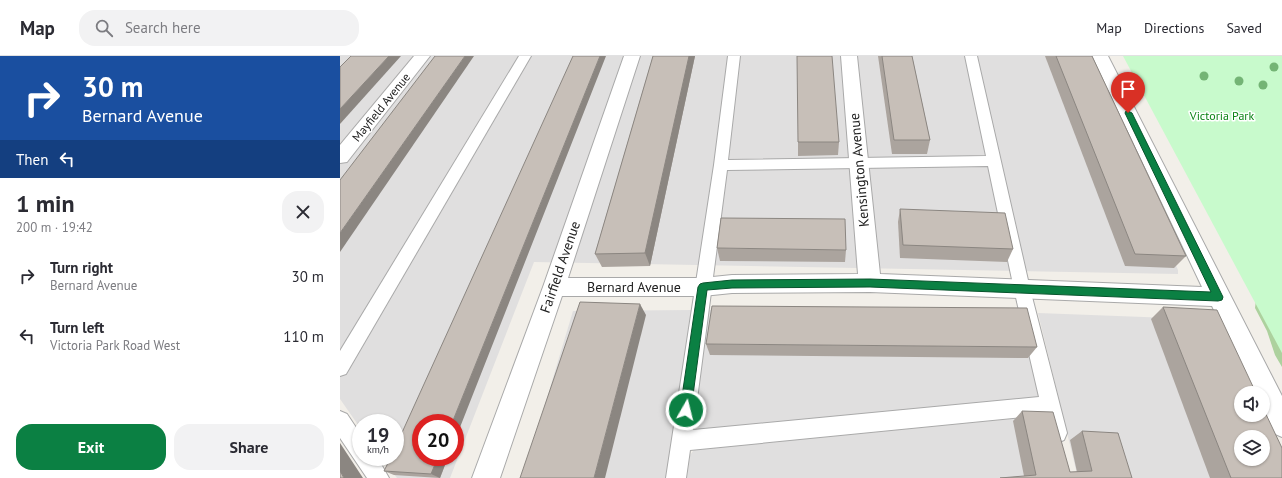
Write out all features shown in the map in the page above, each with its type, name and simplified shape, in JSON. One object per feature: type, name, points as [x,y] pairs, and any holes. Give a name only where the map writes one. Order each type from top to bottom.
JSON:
[{"type":"street","name":"Mayfield Avenue","points":[[340,157],[422,56]]},
{"type":"street","name":"Fairfield Avenue","points":[[486,478],[554,287],[632,56]]},
{"type":"street","name":"Kensington Avenue","points":[[848,56],[870,283]]},
{"type":"street","points":[[1100,56],[1282,424]]},
{"type":"street","name":"Bernard Avenue","points":[[554,287],[703,287],[732,284],[870,283],[1218,297]]},
{"type":"lane","points":[[340,368],[525,56]]},
{"type":"lane","points":[[676,478],[721,165],[734,56]]},
{"type":"lane","points":[[971,56],[1022,289],[1061,449]]},
{"type":"lane","points":[[721,165],[994,162]]},
{"type":"lane","points":[[681,441],[1050,405]]},
{"type":"lane","points":[[340,421],[352,439]]},
{"type":"lane","points":[[371,466],[379,478]]},
{"type":"shaded area","points":[[340,56],[1081,56],[1178,270],[1178,274],[534,262],[464,442],[464,414],[412,414],[412,466],[455,466],[450,478],[397,478],[388,466],[404,466],[404,414],[352,414],[352,416],[340,399]]},
{"type":"shaded area","points":[[692,310],[666,478],[523,478],[573,311]]},
{"type":"shaded area","points":[[708,310],[1020,313],[1039,394],[1038,397],[699,430],[693,419]]},
{"type":"shaded area","points":[[1038,313],[1197,319],[1234,400],[1234,422],[1241,422],[1241,430],[1234,430],[1234,466],[1266,466],[1272,478],[1078,478]]},
{"type":"shaded area","points":[[1041,416],[1059,478],[687,478],[690,455],[694,450]]},
{"type":"green space","name":"Victoria Park","points":[[1123,56],[1282,56],[1282,353]]},
{"type":"green space","points":[[1256,300],[1282,305],[1282,367],[1275,355],[1267,331],[1255,308]]},
{"type":"building","points":[[351,56],[389,56],[340,109],[340,67]]},
{"type":"building","points":[[435,56],[465,56],[340,233],[340,180]]},
{"type":"building","points":[[573,56],[600,56],[456,414],[412,414],[412,466],[434,466],[431,474],[384,471],[386,466],[404,466],[404,428]]},
{"type":"building","points":[[653,56],[689,56],[645,253],[595,254]]},
{"type":"building","points":[[797,56],[832,56],[839,142],[798,142]]},
{"type":"building","points":[[882,56],[912,56],[930,140],[894,140]]},
{"type":"building","points":[[1056,56],[1092,56],[1186,256],[1135,254]]},
{"type":"building","points":[[900,209],[1005,213],[1013,249],[903,245]]},
{"type":"building","points":[[721,218],[845,219],[846,250],[717,248]]},
{"type":"building","points":[[580,302],[640,304],[594,478],[520,478]]},
{"type":"building","points":[[712,306],[1027,308],[1037,347],[706,344]]},
{"type":"building","points":[[1163,307],[1217,310],[1253,386],[1234,386],[1234,422],[1270,422],[1282,448],[1282,478],[1231,478]]},
{"type":"building","points":[[1022,411],[1053,412],[1070,472],[1092,471],[1082,431],[1118,433],[1132,478],[1000,478],[1036,475]]},
{"type":"building","points":[[340,471],[344,478],[340,478]]},
{"type":"route","points":[[686,410],[703,287],[732,284],[870,283],[1218,297],[1128,113]]}]
